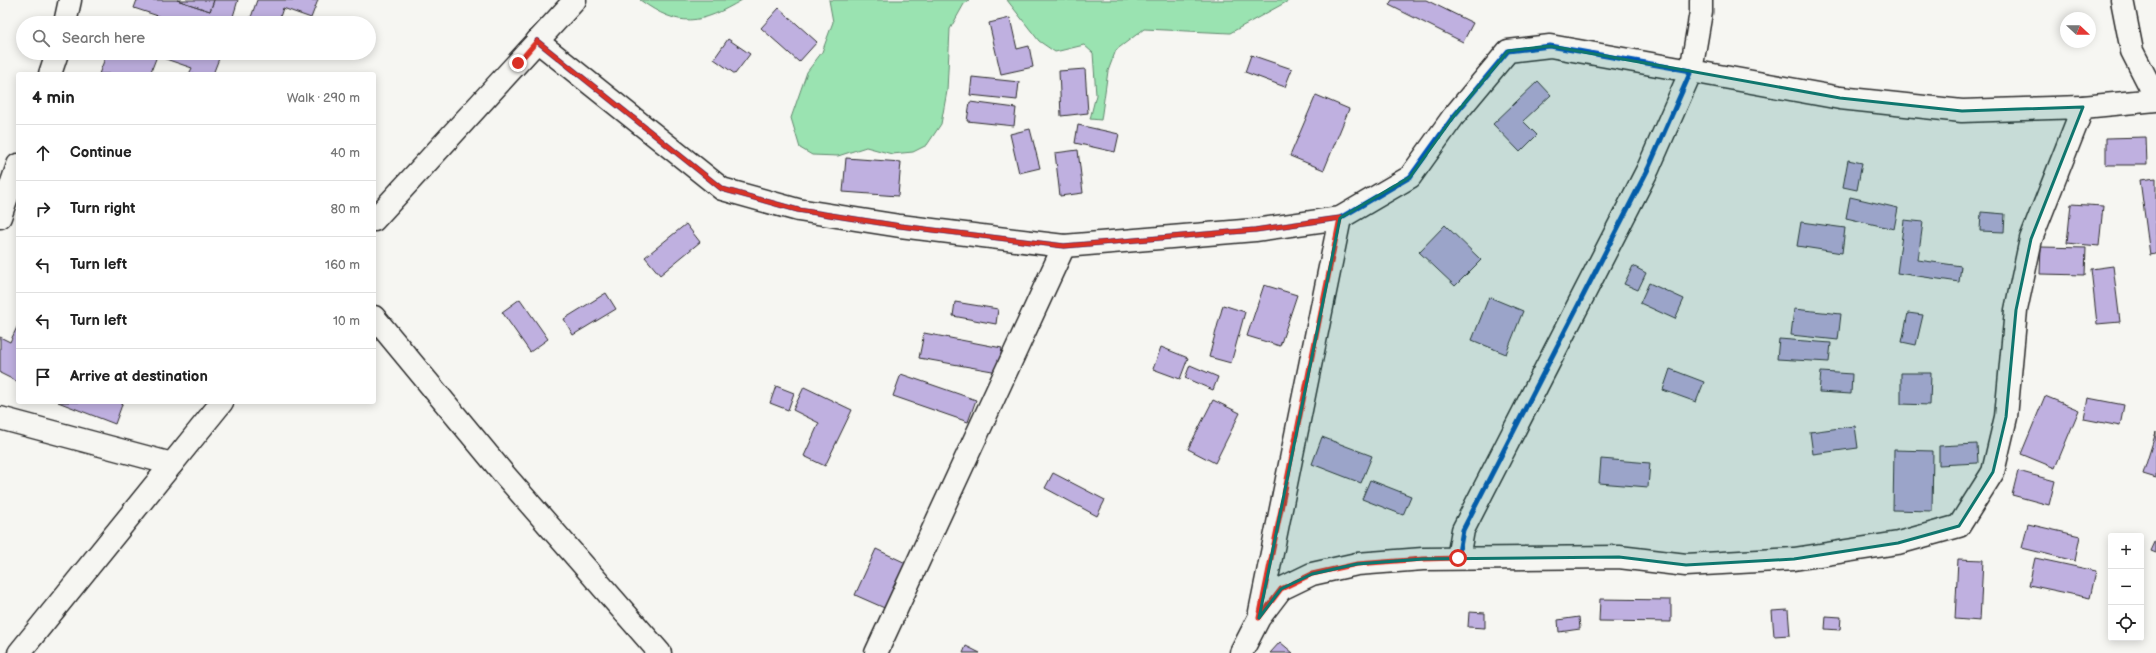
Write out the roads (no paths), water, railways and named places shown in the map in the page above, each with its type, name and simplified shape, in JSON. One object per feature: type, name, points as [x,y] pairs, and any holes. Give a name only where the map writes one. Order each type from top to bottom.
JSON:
[{"type":"street","points":[[67,16],[70,0]]},
{"type":"street","points":[[376,218],[575,0]]},
{"type":"street","points":[[1458,558],[1463,530],[1648,169],[1691,70],[1701,12],[1701,0]]},
{"type":"street","points":[[537,41],[722,189],[798,210],[900,226],[1064,246],[1255,230],[1340,218],[1410,177],[1453,117],[1508,51],[1550,46],[1691,70],[1840,98],[1962,111],[2083,107],[2156,99],[2132,51],[2122,0]]},
{"type":"street","points":[[51,72],[55,60]]},
{"type":"street","points":[[1241,653],[1259,618],[1281,589],[1312,574],[1357,564],[1458,558],[1619,557],[1686,565],[1786,560],[1898,543],[1960,526],[1992,472],[2006,417],[2016,310],[2031,239],[2083,107]]},
{"type":"street","points":[[0,217],[16,171]]},
{"type":"street","points":[[1259,618],[1340,218]]},
{"type":"street","points":[[876,653],[1064,246]]},
{"type":"street","points":[[376,319],[503,473],[660,653]]},
{"type":"street","points":[[19,653],[220,404]]},
{"type":"street","points":[[0,418],[172,464]]}]
